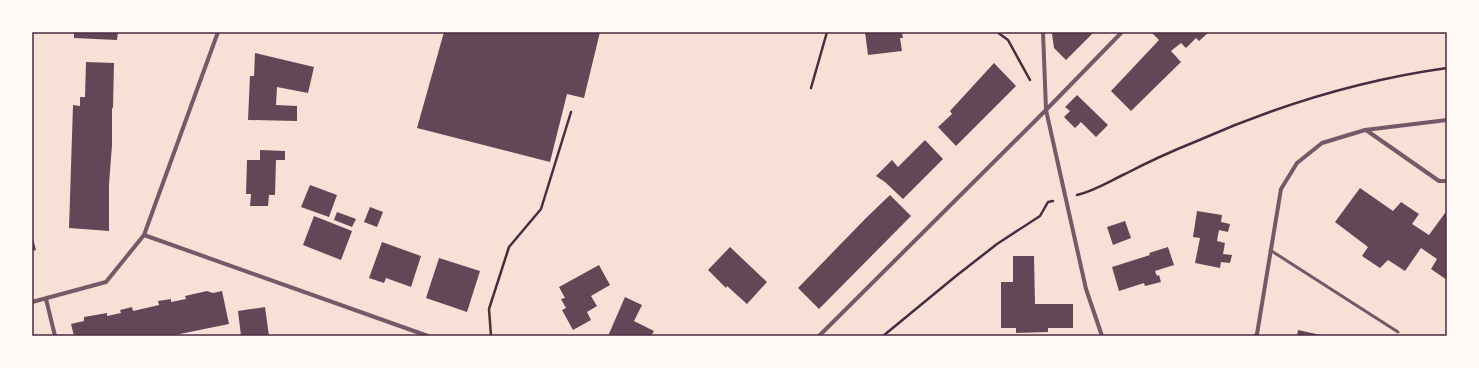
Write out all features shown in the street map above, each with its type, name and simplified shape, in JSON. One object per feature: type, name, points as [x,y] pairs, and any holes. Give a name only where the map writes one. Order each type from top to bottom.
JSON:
[{"type":"street","points":[[32,302],[106,282],[144,236],[218,32]]},
{"type":"street","points":[[1043,32],[1046,110],[1086,289],[1102,336]]},
{"type":"street","points":[[819,336],[1046,110],[1122,32]]},
{"type":"street","points":[[1255,336],[1257,334],[1281,189],[1297,163],[1322,144],[1365,130],[1447,120]]},
{"type":"street","points":[[1365,130],[1439,181],[1447,181]]},
{"type":"street","points":[[144,236],[428,336]]},
{"type":"street","points":[[46,299],[55,336]]},
{"type":"lane","points":[[1270,250],[1398,332]]},
{"type":"path","points":[[811,88],[827,32]]},
{"type":"path","points":[[997,32],[1008,40],[1032,83]]},
{"type":"path","points":[[1090,190],[1156,158],[1245,121],[1323,95],[1414,72],[1447,68]]},
{"type":"path","points":[[491,336],[489,309],[509,247],[541,209],[571,112]]},
{"type":"path","points":[[883,336],[991,249],[1040,216]]},
{"type":"building","points":[[74,32],[118,32],[117,40],[74,38]]},
{"type":"building","points":[[444,32],[600,32],[584,98],[567,94],[550,162],[417,128]]},
{"type":"building","points":[[865,32],[902,32],[903,38],[900,38],[902,51],[868,55]]},
{"type":"building","points":[[1053,32],[1094,32],[1066,60],[1054,48]]},
{"type":"building","points":[[1151,32],[1209,32],[1199,41],[1196,38],[1186,48],[1181,43],[1171,51],[1181,62],[1131,111],[1111,91],[1159,40]]},
{"type":"building","points":[[255,53],[314,67],[308,93],[277,87],[276,105],[297,106],[297,121],[248,120],[250,76],[254,76]]},
{"type":"building","points":[[86,62],[114,63],[112,145],[109,184],[109,231],[69,228],[73,105],[80,106],[80,97],[85,97]]},
{"type":"building","points":[[994,63],[1016,86],[956,146],[938,127],[952,114],[950,111]]},
{"type":"building","points":[[1077,95],[1108,125],[1096,137],[1081,122],[1075,128],[1064,117],[1070,111],[1065,107]]},
{"type":"building","points":[[925,140],[943,159],[903,199],[885,182],[876,176],[892,160],[898,167]]},
{"type":"building","points":[[260,150],[285,151],[285,160],[276,160],[275,195],[269,195],[268,206],[250,206],[251,194],[246,194],[247,160],[260,160]]},
{"type":"building","points":[[310,185],[337,195],[329,217],[301,207]]},
{"type":"building","points":[[1360,188],[1393,211],[1401,202],[1419,214],[1412,224],[1429,235],[1445,213],[1447,214],[1447,280],[1431,269],[1437,259],[1421,248],[1405,271],[1388,260],[1380,268],[1362,256],[1368,247],[1335,222]]},
{"type":"building","points":[[890,195],[911,216],[819,309],[798,288]]},
{"type":"building","points":[[370,207],[383,212],[377,227],[364,222]]},
{"type":"building","points":[[1197,211],[1222,215],[1221,222],[1230,224],[1228,232],[1219,230],[1217,241],[1225,243],[1223,254],[1232,255],[1230,263],[1221,262],[1220,268],[1195,263],[1200,238],[1193,237]]},
{"type":"building","points":[[337,212],[356,219],[352,227],[334,220]]},
{"type":"building","points":[[314,216],[352,231],[341,260],[303,245]]},
{"type":"building","points":[[1125,221],[1131,238],[1113,245],[1107,227]]},
{"type":"building","points":[[32,234],[36,250],[32,251]]},
{"type":"building","points":[[382,242],[421,256],[411,287],[386,278],[384,283],[369,278]]},
{"type":"building","points":[[730,247],[767,282],[747,304],[727,286],[726,288],[708,270]]},
{"type":"building","points":[[1168,247],[1174,265],[1155,271],[1157,276],[1159,275],[1161,282],[1145,286],[1144,283],[1119,291],[1112,267],[1150,255],[1149,253]]},
{"type":"building","points":[[1013,256],[1034,256],[1035,304],[1073,304],[1073,328],[1048,328],[1048,332],[1016,333],[1016,328],[1001,328],[1001,282],[1013,282]]},
{"type":"building","points":[[439,258],[480,271],[467,312],[426,298]]},
{"type":"building","points":[[599,265],[610,285],[591,296],[597,306],[587,312],[591,320],[573,330],[562,310],[566,308],[561,299],[565,298],[559,287]]},
{"type":"building","points":[[207,291],[213,293],[222,291],[229,324],[170,336],[74,336],[71,324],[84,321],[84,317],[107,313],[107,316],[121,313],[120,310],[132,307],[133,311],[159,305],[158,301],[171,299],[171,302],[186,299],[185,296]]},
{"type":"building","points":[[625,297],[642,305],[634,321],[654,331],[651,336],[608,336]]},
{"type":"building","points":[[265,307],[269,336],[241,336],[238,311]]},
{"type":"building","points":[[1298,330],[1321,335],[1321,336],[1297,336]]}]
